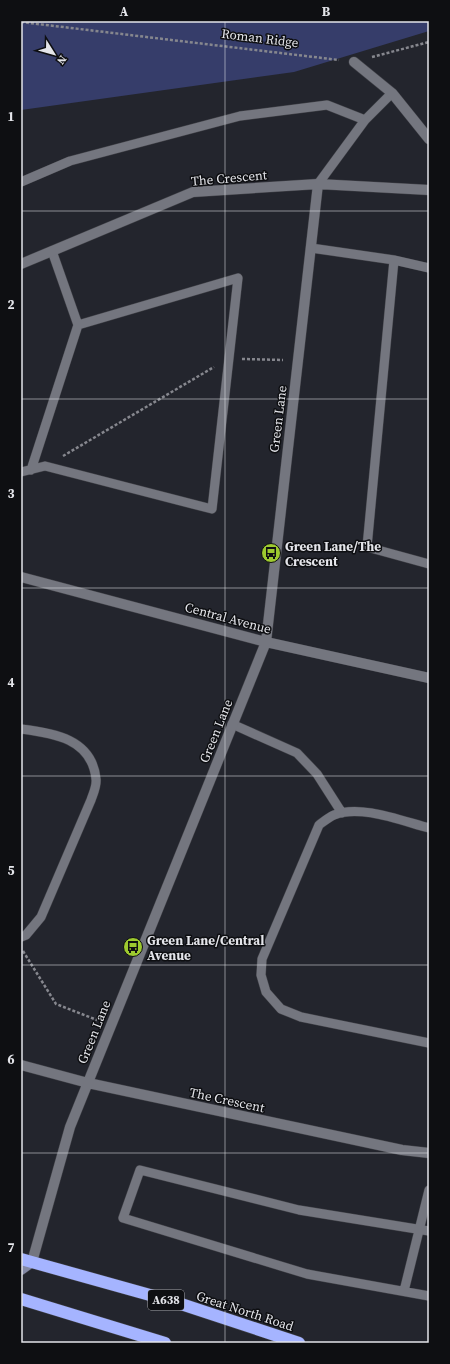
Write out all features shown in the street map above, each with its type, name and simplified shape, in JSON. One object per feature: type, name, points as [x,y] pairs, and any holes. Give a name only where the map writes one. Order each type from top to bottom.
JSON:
[{"type":"highway","name":"Great North Road","points":[[26,1260],[175,1302],[299,1343]]},
{"type":"highway","points":[[21,1299],[165,1343]]},
{"type":"street","points":[[354,62],[392,93],[429,139]]},
{"type":"street","name":"The Crescent","points":[[21,264],[192,192],[318,184],[429,190]]},
{"type":"street","name":"Green Lane","points":[[26,1260],[70,1127],[266,642],[318,184]]},
{"type":"street","name":"Central Avenue","points":[[21,576],[266,642],[429,678]]},
{"type":"street","name":"The Crescent","points":[[21,1065],[88,1083],[402,1150],[429,1153]]},
{"type":"street","points":[[21,1270],[26,1260]]},
{"type":"lane","points":[[318,184],[365,120],[392,93]]},
{"type":"lane","points":[[21,182],[70,161],[240,116],[327,105],[365,120]]},
{"type":"lane","points":[[311,248],[394,260],[429,268]]},
{"type":"lane","points":[[31,470],[78,325],[52,251]]},
{"type":"lane","points":[[394,260],[367,547],[429,564]]},
{"type":"lane","points":[[21,472],[45,466],[212,509],[238,278],[78,325]]},
{"type":"lane","points":[[232,724],[297,753],[317,774],[342,813]]},
{"type":"lane","points":[[21,729],[48,732],[74,742],[92,760],[96,781],[91,800],[41,917],[26,935],[21,937]]},
{"type":"lane","points":[[429,828],[372,814],[350,811],[333,815],[319,825],[310,842],[262,959],[261,975],[266,992],[281,1009],[301,1017],[429,1043]]},
{"type":"lane","points":[[424,1230],[299,1210],[140,1170],[123,1218],[307,1274],[429,1296]]},
{"type":"lane","points":[[404,1291],[424,1230],[429,1190]]},
{"type":"path","name":"Roman Ridge","points":[[21,22],[354,62],[429,42]]},
{"type":"path","points":[[45,466],[228,358],[298,360]]},
{"type":"path","points":[[21,947],[56,1004],[111,1025]]},
{"type":"shaded area","points":[[21,21],[429,21],[429,31],[294,72],[21,110]]},
{"type":"place","name":"Green Lane/The Crescent","points":[[271,553]]},
{"type":"place","name":"Green Lane/Central Avenue","points":[[133,947]]}]
